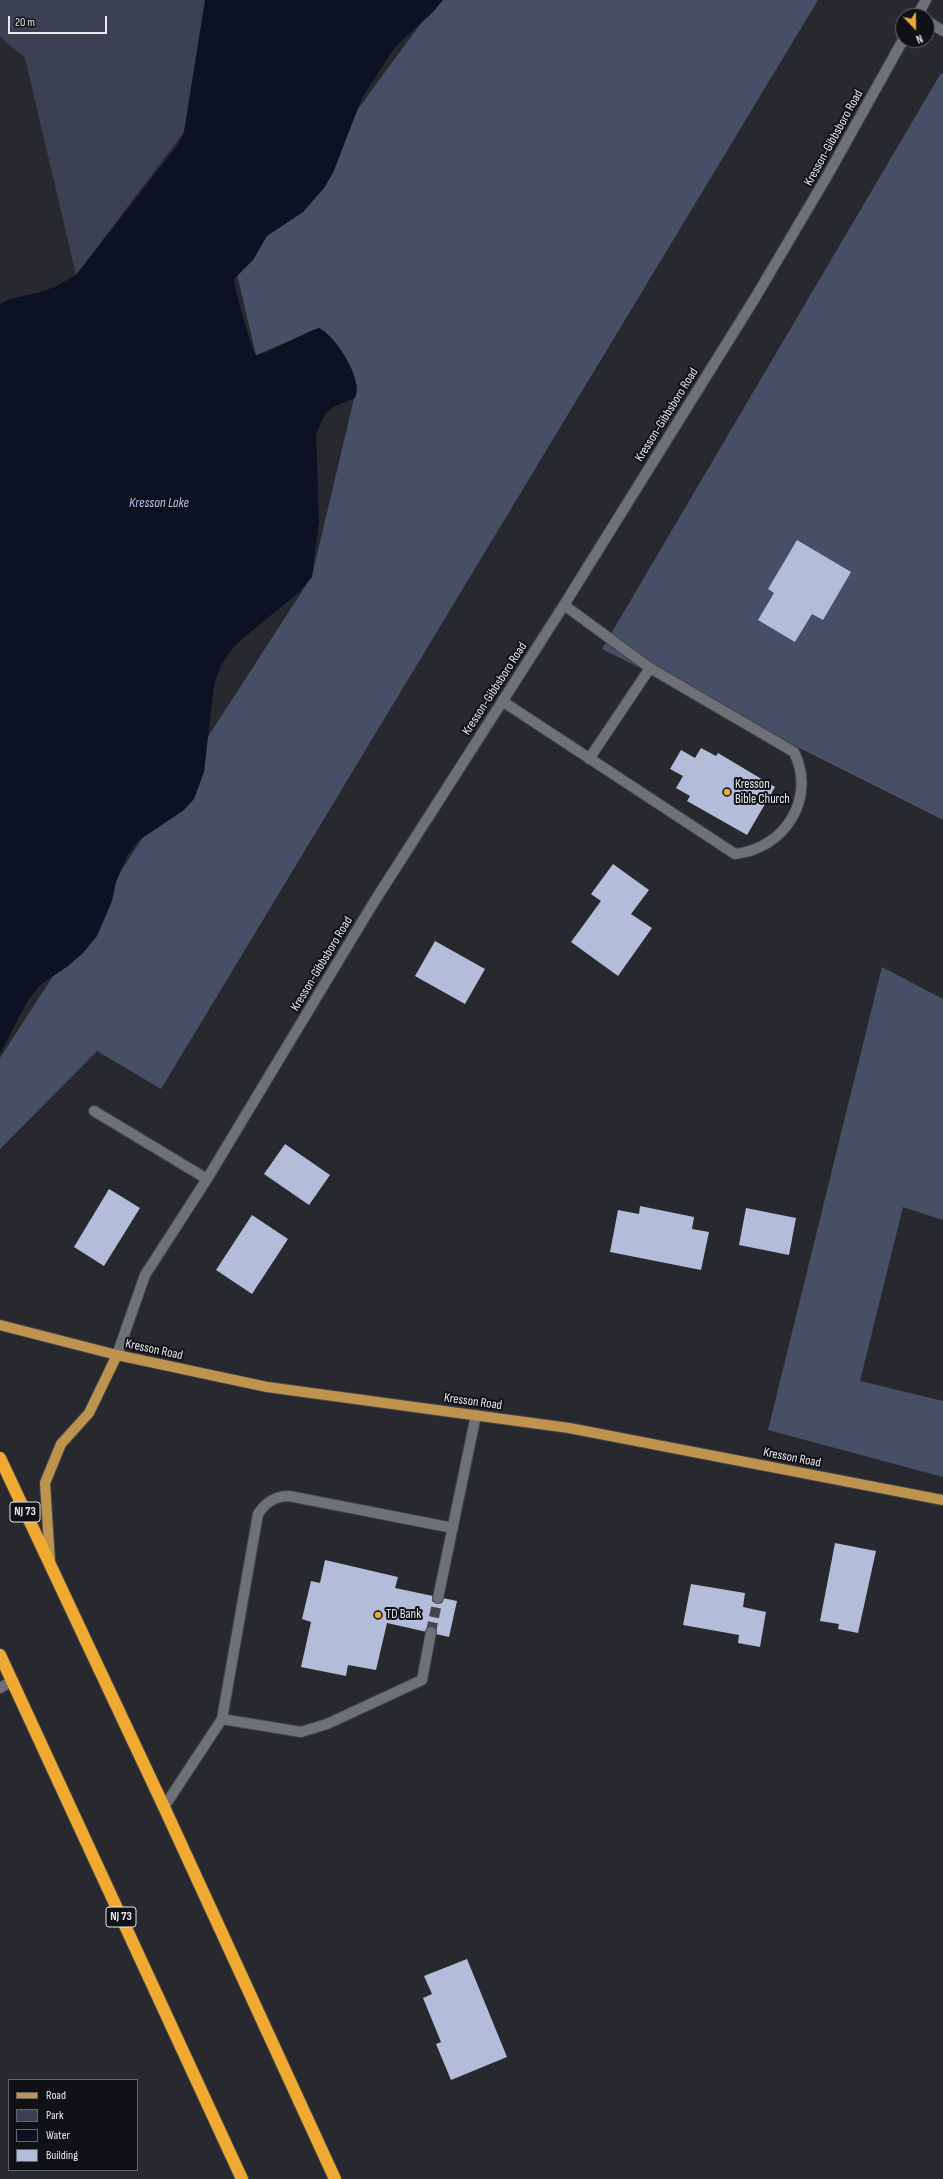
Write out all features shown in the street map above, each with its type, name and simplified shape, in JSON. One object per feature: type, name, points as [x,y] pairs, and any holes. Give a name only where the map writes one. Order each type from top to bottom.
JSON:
[{"type":"highway","name":"NJ 73","points":[[0,1458],[164,1807],[335,2179]]},
{"type":"highway","name":"NJ 73","points":[[0,1655],[242,2179]]},
{"type":"main road","name":"Kresson Road","points":[[0,1325],[117,1355],[268,1386],[577,1429],[943,1500]]},
{"type":"main road","points":[[50,1567],[45,1483],[47,1475],[61,1444],[89,1412],[117,1355]]},
{"type":"street","name":"Kresson-Gibbsboro Road","points":[[117,1355],[145,1275],[207,1179],[374,902],[564,605],[755,298],[826,178],[899,48]]},
{"type":"street","points":[[502,701],[735,854],[753,851],[769,843],[783,832],[790,822],[800,800],[802,787],[800,770],[794,752],[650,668],[564,605]]},
{"type":"street","points":[[589,759],[650,668]]},
{"type":"street","points":[[94,1111],[207,1179]]},
{"type":"street","points":[[438,1598],[476,1415]]},
{"type":"street","points":[[164,1807],[222,1719],[258,1514],[268,1502],[277,1497],[289,1496],[452,1528]]},
{"type":"street","points":[[222,1719],[301,1732],[327,1724],[422,1680],[431,1632]]},
{"type":"street","points":[[0,1688],[12,1681]]},
{"type":"green space","points":[[0,0],[208,0],[184,132],[76,275],[25,58],[0,37]]},
{"type":"shaded area","points":[[438,0],[818,0],[161,1089],[97,1051],[0,1149],[0,1058],[312,576],[357,386],[319,328],[256,355],[237,274]]},
{"type":"shaded area","points":[[941,73],[943,74],[943,820],[602,649]]},
{"type":"shaded area","points":[[882,967],[943,999],[943,1220],[903,1207],[860,1381],[943,1401],[943,1477],[768,1430]]},
{"type":"water","name":"Kresson Lake","points":[[205,0],[443,0],[433,12],[395,47],[362,98],[333,173],[324,188],[303,212],[267,236],[253,260],[234,279],[237,294],[256,355],[267,352],[319,328],[333,340],[347,359],[356,381],[357,390],[355,398],[333,407],[325,414],[316,434],[319,521],[312,577],[298,593],[236,644],[221,665],[214,685],[204,772],[194,799],[184,810],[138,841],[127,856],[116,882],[112,901],[97,936],[83,953],[68,966],[40,985],[27,1002],[0,1054],[0,304],[11,299],[37,293],[60,284],[77,274],[179,143],[184,132]]},
{"type":"building","points":[[797,540],[851,572],[823,620],[812,614],[795,642],[758,620],[774,593],[768,589]]},
{"type":"building","name":"Kresson Bible Church","points":[[701,748],[716,756],[718,753],[775,787],[747,835],[687,801],[690,796],[676,788],[683,776],[670,769],[681,750],[695,758]]},
{"type":"building","points":[[613,864],[649,890],[631,914],[652,928],[618,976],[571,942],[601,901],[591,894]]},
{"type":"building","points":[[435,941],[485,969],[465,1004],[415,976]]},
{"type":"building","points":[[285,1144],[330,1175],[309,1205],[264,1174]]},
{"type":"building","points":[[109,1189],[140,1208],[104,1266],[74,1247]]},
{"type":"building","points":[[640,1206],[694,1217],[692,1229],[709,1232],[701,1270],[610,1252],[618,1210],[639,1214]]},
{"type":"building","points":[[746,1208],[796,1218],[789,1255],[739,1245]]},
{"type":"building","points":[[252,1215],[288,1239],[252,1294],[216,1270]]},
{"type":"building","points":[[835,1543],[876,1551],[858,1633],[838,1629],[839,1624],[820,1621]]},
{"type":"building","name":"TD Bank","points":[[325,1560],[398,1577],[395,1588],[457,1601],[449,1637],[387,1623],[376,1670],[348,1665],[346,1676],[301,1667],[311,1622],[302,1619],[311,1581],[320,1583]]},
{"type":"building","points":[[691,1584],[745,1593],[743,1607],[766,1612],[760,1647],[738,1643],[739,1635],[683,1625]]},
{"type":"building","points":[[467,1959],[507,2057],[451,2080],[436,2044],[441,2042],[423,1998],[432,1994],[424,1976]]},
{"type":"tunnel","points":[[431,1632],[438,1598]]},
{"type":"place","name":"Kresson Bible Church","points":[[727,792]]},
{"type":"place","name":"TD Bank","points":[[378,1615]]}]
